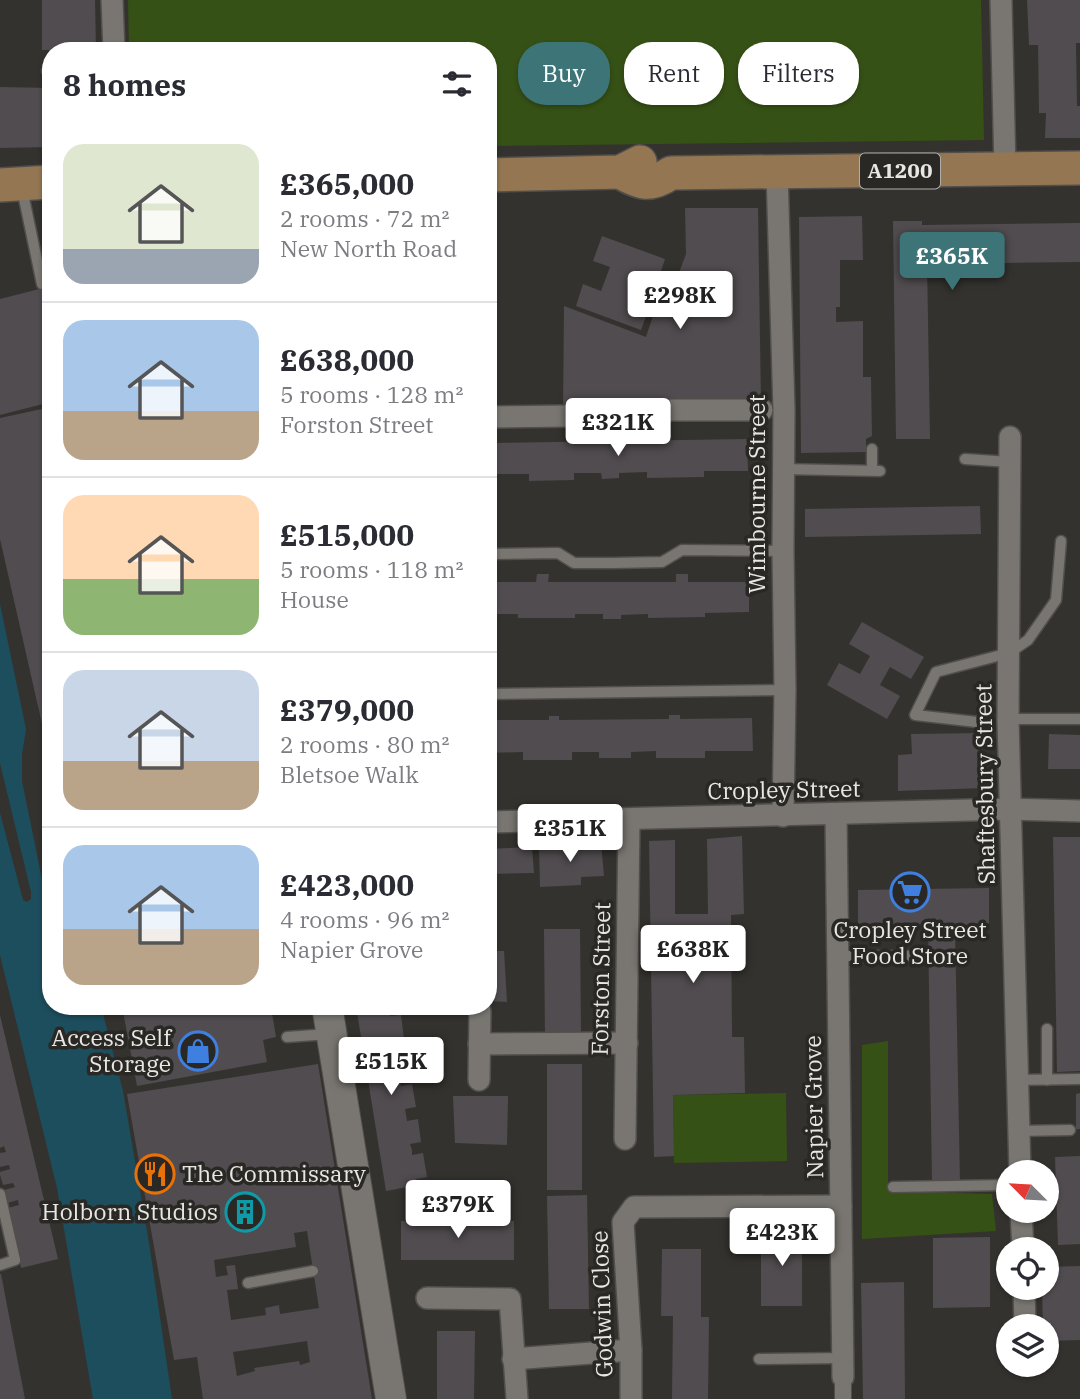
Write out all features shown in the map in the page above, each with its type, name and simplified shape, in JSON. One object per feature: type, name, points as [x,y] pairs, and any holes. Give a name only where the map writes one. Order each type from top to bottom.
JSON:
[{"type":"main road","name":"A1200","points":[[497,175],[620,172],[638,162],[657,162],[671,173],[1080,168]]},
{"type":"main road","points":[[330,1020],[361,1265],[391,1399]]},
{"type":"street","points":[[112,0],[114,42]]},
{"type":"street","points":[[1002,0],[1005,169]]},
{"type":"street","name":"Wimbourne Street","points":[[778,172],[773,410],[783,469],[783,816]]},
{"type":"street","points":[[497,417],[626,416],[651,415],[671,410],[773,410]]},
{"type":"street","name":"Shaftesbury Street","points":[[1010,438],[1008,719],[1020,1160]]},
{"type":"street","name":"Cropley Street","points":[[497,822],[1011,809],[1080,811]]},
{"type":"street","name":"Napier Grove","points":[[836,815],[843,1399]]},
{"type":"street","name":"Forston Street","points":[[625,1139],[629,819]]},
{"type":"street","points":[[480,1015],[480,1080]]},
{"type":"street","points":[[480,1044],[627,1043]]},
{"type":"street","name":"Godwin Close","points":[[631,1399],[631,1350],[623,1222],[634,1207],[841,1206]]},
{"type":"street","points":[[427,1298],[510,1299],[517,1399]]},
{"type":"street","points":[[513,1359],[631,1350]]},
{"type":"lane","points":[[24,183],[42,284]]},
{"type":"lane","points":[[783,469],[876,470],[872,449]]},
{"type":"lane","points":[[965,459],[1010,462]]},
{"type":"lane","points":[[977,722],[915,715],[936,672],[1009,653],[1028,640],[1056,600],[1061,541]]},
{"type":"lane","points":[[497,554],[558,553],[574,563],[613,563],[662,562],[682,550],[783,551]]},
{"type":"lane","points":[[497,694],[785,690]]},
{"type":"lane","points":[[1008,719],[1080,719]]},
{"type":"lane","points":[[838,956],[914,956]]},
{"type":"lane","points":[[287,1037],[330,1020]]},
{"type":"lane","points":[[1046,1030],[1047,1080]]},
{"type":"lane","points":[[1017,1080],[1080,1079]]},
{"type":"lane","points":[[1019,1131],[1070,1130]]},
{"type":"lane","points":[[893,1187],[996,1185]]},
{"type":"lane","points":[[0,1194],[15,1261],[0,1265]]},
{"type":"lane","points":[[248,1283],[313,1271]]},
{"type":"lane","points":[[759,1359],[843,1367]]},
{"type":"green space","points":[[128,0],[981,0],[984,140],[497,146],[497,42],[129,42]]},
{"type":"green space","points":[[888,1041],[888,1191],[992,1194],[996,1231],[862,1239],[862,1045]]},
{"type":"green space","points":[[786,1093],[787,1161],[674,1163],[673,1095]]},
{"type":"water","points":[[0,604],[26,729],[22,781],[42,879],[42,1015],[103,1015],[123,1091],[172,1399],[93,1399],[57,1188],[0,955],[0,813],[23,900],[27,902],[31,899],[31,892],[0,763]]},
{"type":"building","points":[[42,0],[95,0],[96,42],[42,42]]},
{"type":"building","points":[[1027,0],[1080,0],[1080,43],[1076,43],[1080,138],[1045,138],[1046,113],[1039,113],[1038,45],[1029,45]]},
{"type":"building","points":[[0,87],[42,88],[42,147],[0,148]]},
{"type":"building","points":[[685,208],[758,208],[761,404],[563,411],[564,306],[646,337],[657,304],[666,307],[686,254]]},
{"type":"building","points":[[862,216],[863,260],[840,260],[840,307],[836,307],[836,322],[863,321],[863,377],[871,377],[872,436],[866,439],[866,452],[801,453],[799,217]]},
{"type":"building","points":[[893,221],[922,221],[922,225],[1080,223],[1080,262],[927,261],[930,439],[896,439]]},
{"type":"building","points":[[602,236],[665,259],[657,283],[636,276],[628,297],[650,305],[641,330],[576,306],[583,284],[601,291],[610,267],[593,261]]},
{"type":"building","points":[[42,288],[42,404],[0,415],[0,299]]},
{"type":"building","points":[[42,409],[42,724],[0,539],[0,418]]},
{"type":"building","points":[[747,439],[748,471],[704,471],[704,477],[647,478],[647,472],[619,473],[619,478],[602,479],[601,473],[574,473],[574,480],[529,481],[529,474],[497,474],[497,443]]},
{"type":"building","points":[[980,506],[981,534],[805,537],[805,509]]},
{"type":"building","points":[[537,574],[549,574],[548,582],[676,582],[676,574],[688,574],[688,582],[749,582],[749,612],[705,613],[705,617],[648,618],[648,614],[621,615],[621,619],[603,619],[603,614],[575,614],[575,618],[518,618],[518,614],[497,614],[497,582],[536,582]]},
{"type":"building","points":[[862,622],[924,657],[911,679],[890,667],[880,685],[900,696],[887,719],[827,685],[839,663],[860,674],[870,656],[849,644]]},
{"type":"building","points":[[669,715],[680,715],[680,719],[752,718],[753,751],[705,751],[705,758],[656,758],[656,751],[631,752],[631,758],[599,758],[599,752],[572,752],[572,760],[523,760],[523,752],[497,753],[497,720],[549,720],[549,716],[559,716],[559,720],[669,719]]},
{"type":"building","points":[[983,733],[984,788],[898,791],[898,755],[912,754],[911,734]]},
{"type":"building","points":[[1049,734],[1080,735],[1080,769],[1048,769]]},
{"type":"building","points":[[742,836],[744,914],[731,915],[732,1037],[744,1037],[745,1093],[673,1095],[674,1156],[654,1157],[649,841],[675,840],[675,914],[708,914],[707,839]]},
{"type":"building","points":[[1053,837],[1080,837],[1080,1071],[1057,1072]]},
{"type":"building","points":[[601,842],[604,876],[581,877],[581,885],[540,887],[539,846]]},
{"type":"building","points":[[532,847],[534,873],[497,874],[497,849]]},
{"type":"building","points":[[989,888],[989,928],[955,929],[960,1182],[932,1182],[928,925],[858,926],[858,890]]},
{"type":"building","points":[[544,929],[580,929],[581,1036],[545,1037]]},
{"type":"building","points":[[497,951],[504,951],[507,1002],[497,1001]]},
{"type":"building","points":[[0,1015],[58,1259],[21,1268],[8,1208],[19,1205],[18,1200],[7,1203],[4,1190],[15,1187],[13,1183],[3,1185],[0,1175],[0,1172],[10,1169],[9,1165],[0,1167],[0,1153],[6,1152],[4,1146],[0,1148]]},
{"type":"building","name":"Access Self Storage","points":[[124,1015],[272,1015],[276,1037],[263,1040],[267,1062],[137,1086]]},
{"type":"building","points":[[357,1015],[401,1015],[404,1039],[393,1040],[396,1052],[406,1050],[410,1074],[399,1075],[401,1086],[412,1084],[416,1107],[405,1109],[407,1121],[418,1119],[421,1142],[410,1144],[412,1155],[423,1153],[427,1177],[416,1179],[418,1185],[386,1191]]},
{"type":"building","name":"Holborn Studios","points":[[318,1064],[372,1399],[203,1399],[197,1357],[174,1360],[127,1094]],"holes":[[[307,1231],[319,1308],[280,1314],[279,1305],[265,1308],[266,1315],[231,1320],[227,1290],[238,1289],[235,1265],[226,1266],[228,1275],[216,1277],[214,1260],[296,1247],[294,1233]],[[307,1341],[310,1362],[300,1365],[299,1361],[254,1368],[255,1371],[237,1376],[233,1352]]]},
{"type":"building","points":[[547,1064],[582,1064],[582,1190],[547,1190]]},
{"type":"building","points":[[1080,1093],[1080,1129],[1076,1129],[1076,1094]]},
{"type":"building","points":[[453,1096],[508,1096],[507,1145],[455,1143]]},
{"type":"building","points":[[1080,1156],[1080,1244],[1059,1245],[1059,1160],[1055,1160],[1055,1157]]},
{"type":"building","points":[[587,1195],[589,1309],[549,1309],[547,1196]]},
{"type":"building","points":[[401,1221],[514,1221],[514,1260],[401,1260]]},
{"type":"building","points":[[761,1229],[802,1229],[802,1306],[761,1306]]},
{"type":"building","points":[[990,1237],[990,1307],[933,1308],[933,1238]]},
{"type":"building","points":[[662,1249],[701,1249],[701,1317],[709,1317],[708,1399],[672,1399],[673,1316],[661,1316]]},
{"type":"building","points":[[1080,1266],[1080,1340],[1059,1341],[1059,1314],[1043,1314],[1042,1300],[1059,1300],[1059,1267]]},
{"type":"building","points":[[1,1274],[25,1399],[0,1399]]},
{"type":"building","points":[[904,1282],[905,1399],[863,1399],[861,1283]]},
{"type":"building","points":[[437,1331],[475,1331],[474,1399],[437,1399]]},
{"type":"place","name":"Cropley Street Food Store","points":[[910,892]]},
{"type":"place","name":"Access Self Storage","points":[[198,1051]]},
{"type":"place","name":"The Commissary","points":[[155,1174]]},
{"type":"place","name":"Holborn Studios","points":[[245,1212]]}]
